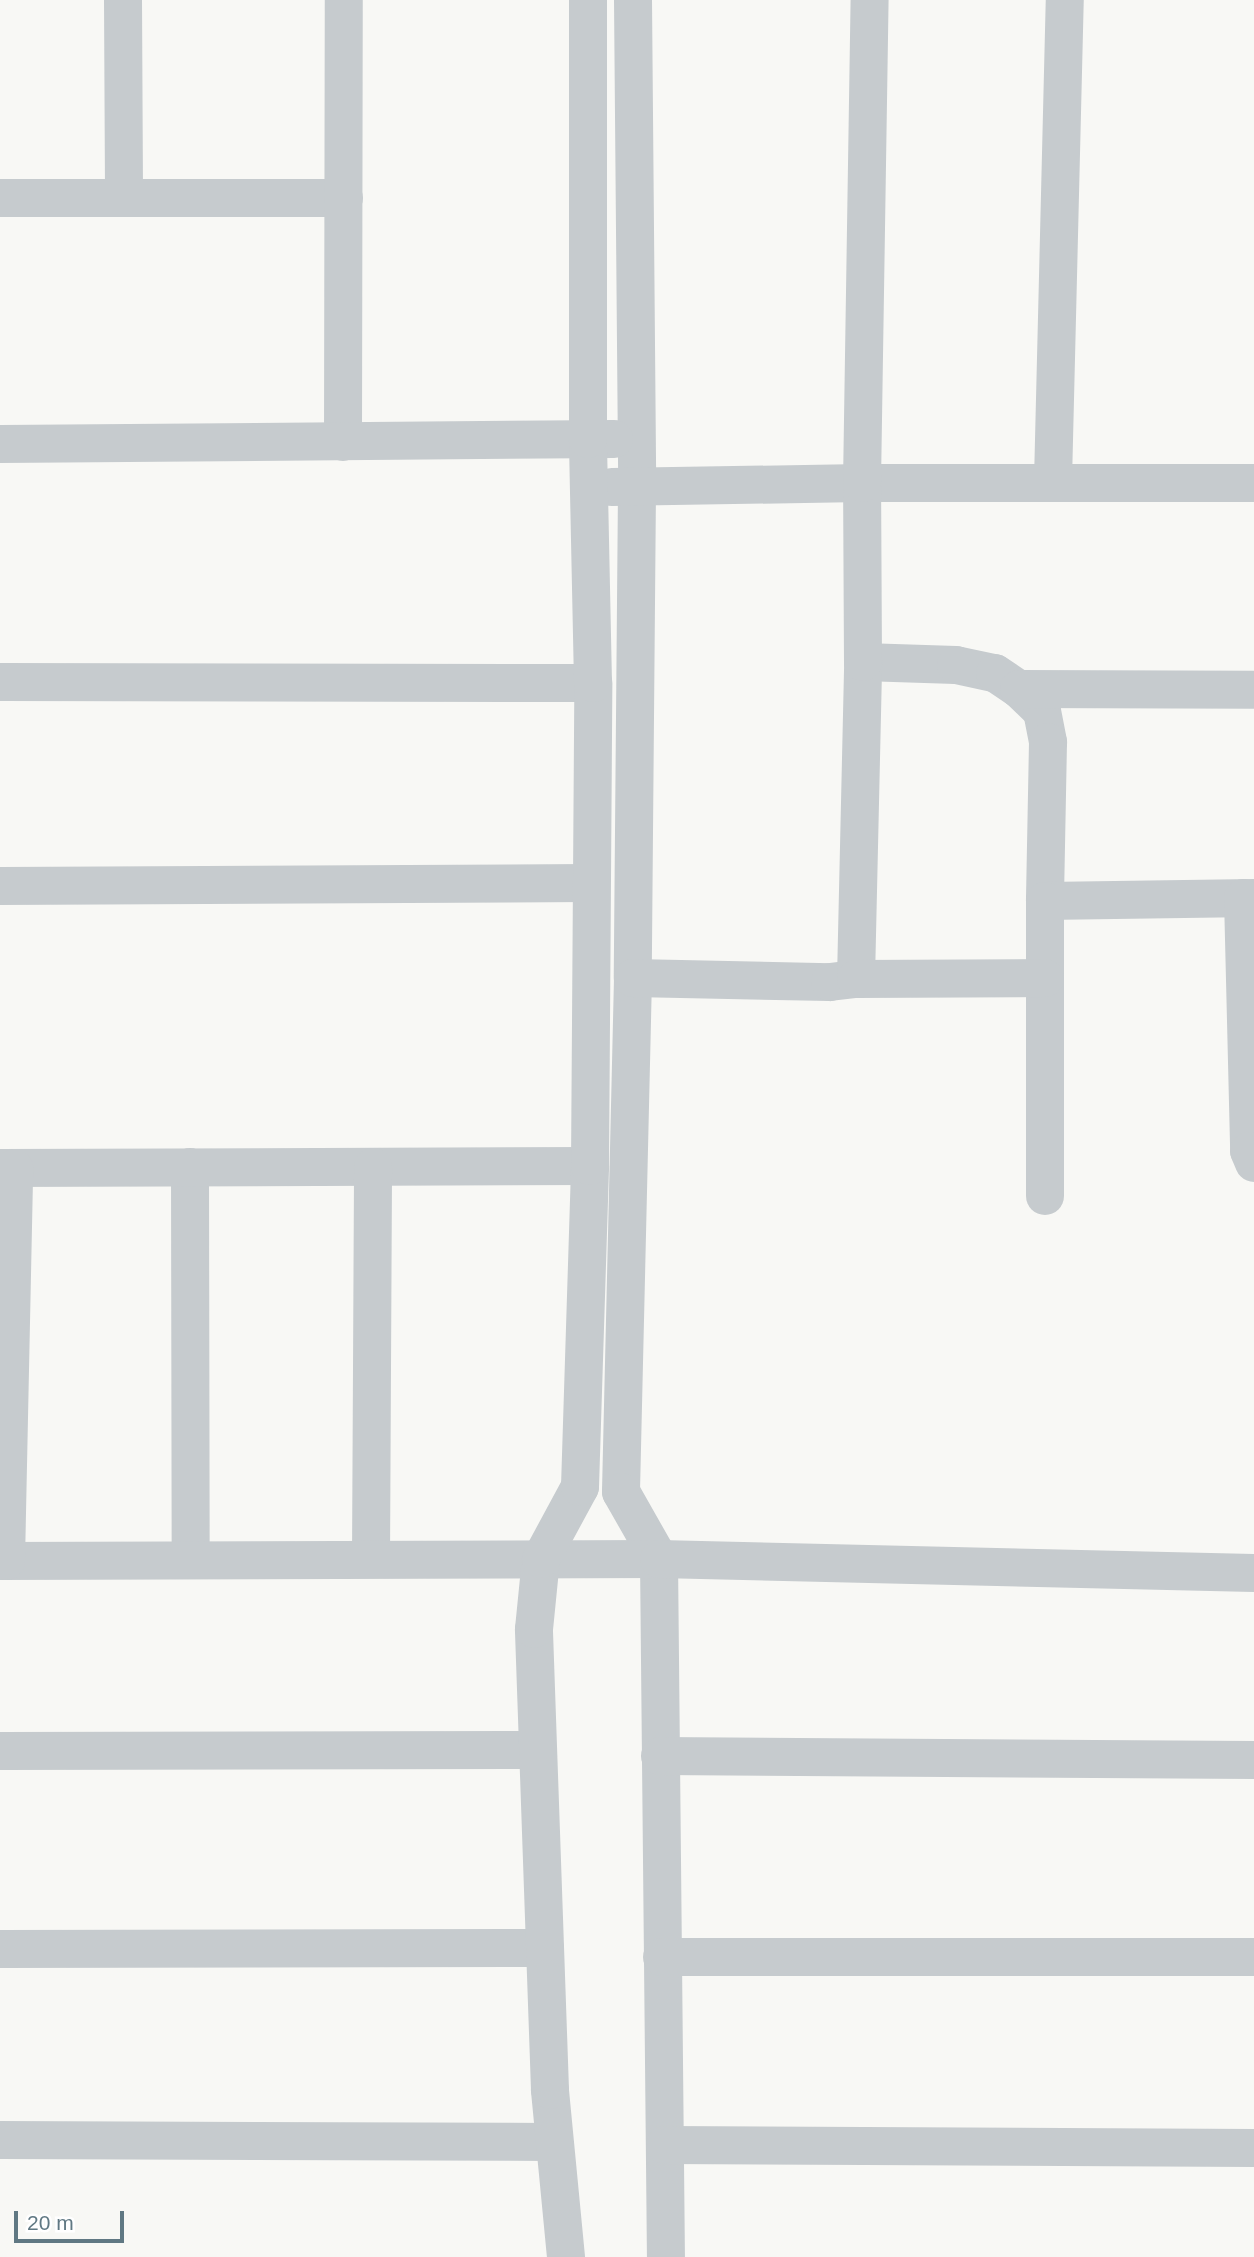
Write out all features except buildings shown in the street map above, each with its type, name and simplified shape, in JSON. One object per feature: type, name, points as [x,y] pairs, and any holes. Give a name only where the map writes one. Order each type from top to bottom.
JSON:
[{"type":"street","points":[[123,0],[124,198]]},
{"type":"street","points":[[343,442],[344,0]]},
{"type":"street","points":[[566,2257],[554,2141],[534,1629],[541,1559],[580,1487],[590,1166],[593,683],[588,439],[588,0]]},
{"type":"street","points":[[633,0],[637,488],[633,978],[621,1492],[659,1559],[666,2257]]},
{"type":"street","points":[[856,979],[863,662],[862,482],[870,0]]},
{"type":"street","points":[[1053,481],[1065,0]]},
{"type":"street","points":[[0,198],[344,198]]},
{"type":"street","points":[[0,444],[637,439]]},
{"type":"street","points":[[589,487],[862,482],[1254,483]]},
{"type":"street","points":[[863,662],[956,665],[995,673],[1019,689],[1042,711],[1048,742],[1045,1196]]},
{"type":"street","points":[[0,682],[593,683]]},
{"type":"street","points":[[1019,689],[1254,690]]},
{"type":"street","points":[[0,886],[590,883]]},
{"type":"street","points":[[1045,901],[1249,898],[1249,1151],[1254,1163]]},
{"type":"street","points":[[633,978],[830,982],[856,979],[1045,978]]},
{"type":"street","points":[[590,1166],[7,1168],[3,1561],[659,1559],[1254,1573]]},
{"type":"street","points":[[190,1167],[191,1560]]},
{"type":"street","points":[[371,1559],[373,1167]]},
{"type":"street","points":[[0,1751],[538,1750]]},
{"type":"street","points":[[660,1756],[1254,1760]]},
{"type":"street","points":[[0,1949],[545,1948]]},
{"type":"street","points":[[662,1958],[1254,1957]]},
{"type":"street","points":[[0,2140],[554,2141]]},
{"type":"street","points":[[665,2145],[1254,2148]]}]
